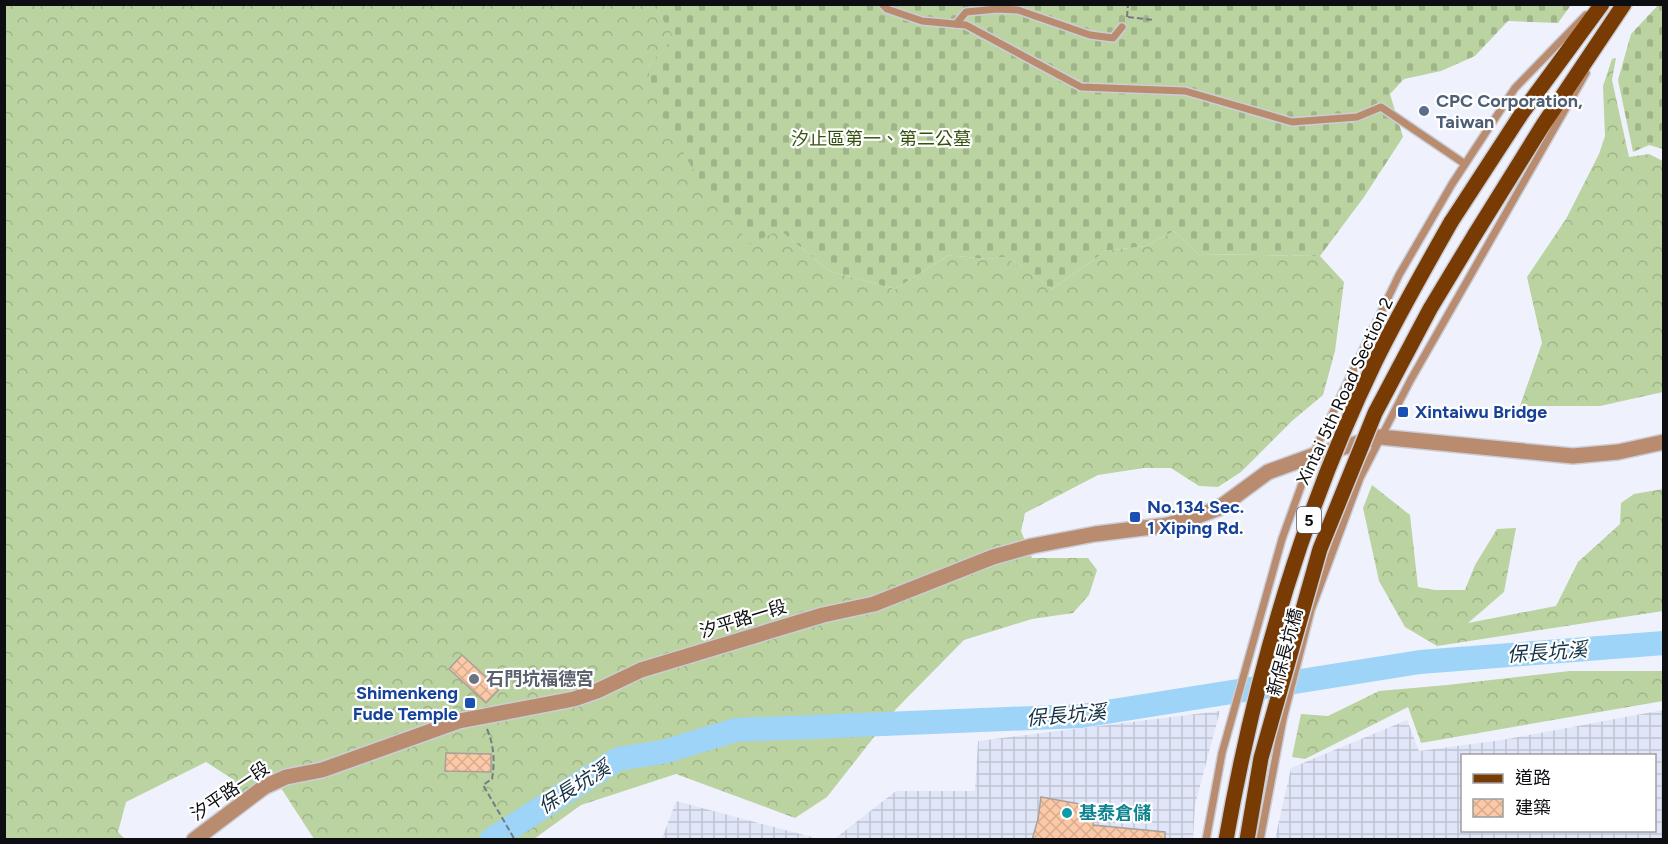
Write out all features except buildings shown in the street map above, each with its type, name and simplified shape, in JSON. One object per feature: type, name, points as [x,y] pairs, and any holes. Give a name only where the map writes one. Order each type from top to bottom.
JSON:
[{"type":"main road","name":"Xintai 5th Road Section 2","points":[[1226,840],[1242,756],[1279,610],[1312,509],[1375,363],[1451,222],[1522,113],[1602,4]]},
{"type":"main road","name":"Xintai 5th Road Section 2","points":[[1247,840],[1265,740],[1320,549],[1375,413],[1425,318],[1474,236],[1543,125],[1624,4]]},
{"type":"street","points":[[1380,437],[1573,456],[1618,452],[1664,442]]},
{"type":"street","name":"汐平路一段","points":[[194,840],[264,787],[286,777],[322,770],[459,721],[574,699],[641,670],[823,615],[874,604],[993,557],[1032,546],[1095,534],[1168,525],[1195,517],[1219,508],[1268,472],[1312,456],[1380,437]]},
{"type":"lane","points":[[882,4],[887,9],[922,21],[966,25],[1081,87],[1185,91],[1292,122],[1357,117],[1381,107],[1465,164]]},
{"type":"lane","name":"新保長坑橋","points":[[1206,840],[1222,753],[1282,538],[1312,456],[1399,274],[1465,164],[1515,88],[1597,4]]},
{"type":"lane","name":"新保長坑橋","points":[[1260,840],[1283,719],[1311,610],[1360,478],[1380,437],[1624,4]]},
{"type":"lane","points":[[956,24],[966,12],[997,9],[1018,10],[1090,35],[1113,38],[1122,27]]},
{"type":"path","points":[[1128,4],[1127,17],[1153,20]]},
{"type":"path","points":[[479,716],[488,732],[494,753],[492,779],[483,785],[515,840]]},
{"type":"shaded area","points":[[1663,710],[1663,839],[1275,839],[1291,768],[1407,720],[1419,751],[1502,740]]},
{"type":"shaded area","points":[[1220,711],[1195,805],[1193,839],[833,840],[896,791],[975,791],[978,741]]},
{"type":"shaded area","points":[[676,801],[819,839],[662,839]]},
{"type":"green space","points":[[1659,4],[1664,5],[1663,149],[1649,145],[1633,152],[1618,80],[1631,34]]},
{"type":"green space","points":[[5,5],[654,5],[675,38],[648,66],[780,230],[829,271],[895,289],[949,255],[986,259],[1006,257],[1052,289],[1106,251],[1146,246],[1174,231],[1198,254],[1320,256],[1344,282],[1335,351],[1323,395],[1292,421],[1241,472],[1218,487],[1199,486],[1171,468],[1144,468],[1098,475],[1025,513],[1021,531],[1032,558],[1088,558],[1097,570],[1089,595],[1073,613],[1032,619],[964,640],[896,709],[827,797],[795,818],[676,774],[581,805],[534,839],[314,839],[281,788],[246,807],[234,780],[206,762],[126,802],[118,832],[125,839],[5,840]]},
{"type":"green space","name":"汐止區第一、第二公墓","points":[[654,5],[1571,5],[1558,23],[1508,21],[1475,56],[1441,71],[1404,79],[1390,94],[1403,137],[1364,197],[1320,256],[1198,254],[1174,231],[1146,246],[1106,251],[1052,289],[1005,257],[986,259],[949,255],[895,289],[829,271],[780,230],[750,244],[701,183],[652,95],[648,66],[674,38]]},
{"type":"green space","points":[[1616,58],[1612,80],[1629,157],[1649,154],[1663,161],[1663,392],[1600,406],[1520,406],[1542,343],[1527,277],[1566,219],[1599,154],[1605,136],[1603,86],[1612,59]]},
{"type":"green space","points":[[1372,485],[1410,515],[1418,587],[1435,590],[1465,590],[1475,565],[1497,529],[1516,528],[1504,592],[1468,623],[1556,606],[1578,562],[1620,524],[1621,503],[1634,494],[1663,489],[1663,611],[1437,646],[1405,627],[1379,581],[1363,508]]},
{"type":"green space","points":[[1570,671],[1663,671],[1663,701],[1421,743],[1408,707],[1305,759],[1292,757],[1301,714],[1328,716],[1379,691]]},
{"type":"waterway","name":"保長坑溪","points":[[491,840],[618,759],[663,752],[736,730],[1081,716],[1420,662],[1664,643]]},
{"type":"place","name":"CPC Corporation, Taiwan","points":[[1424,111]]},
{"type":"place","name":"Xintaiwu Bridge","points":[[1403,412]]},
{"type":"place","name":"No.134 Sec. 1 Xiping Rd.","points":[[1135,517]]},
{"type":"place","name":"石門坑福德宮","points":[[474,679]]},
{"type":"place","name":"Shimenkeng Fude Temple","points":[[470,703]]},
{"type":"place","name":"基泰倉儲","points":[[1067,813]]}]
